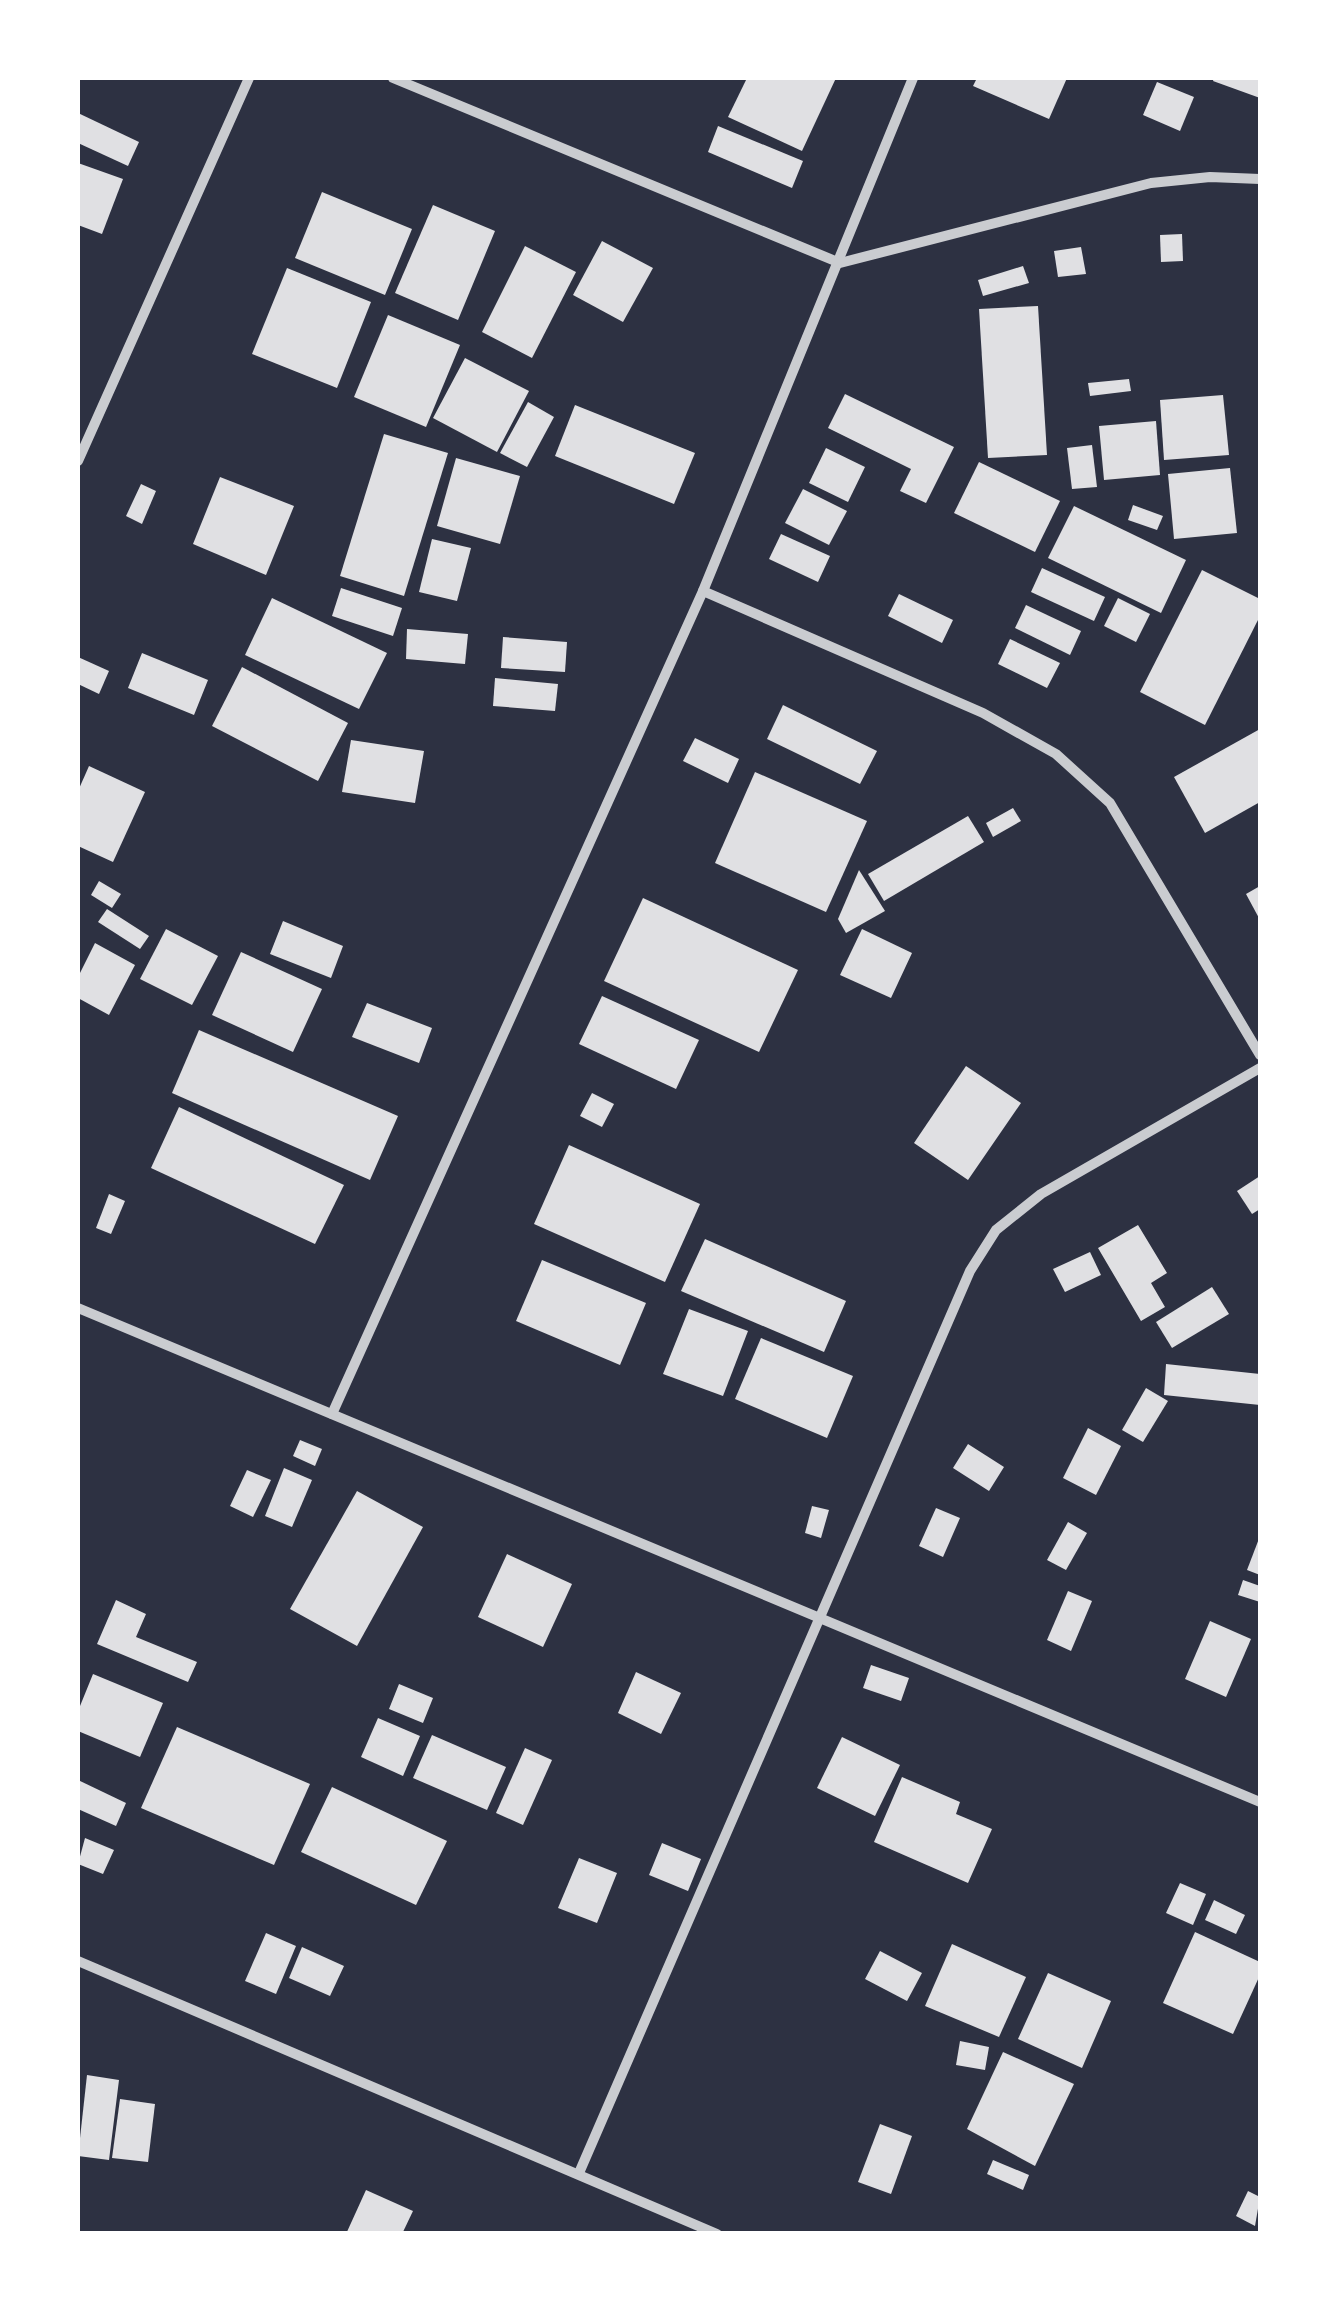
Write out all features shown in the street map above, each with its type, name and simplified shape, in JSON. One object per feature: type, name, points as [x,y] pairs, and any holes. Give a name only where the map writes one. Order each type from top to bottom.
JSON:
[{"type":"street","points":[[78,461],[250,78]]},
{"type":"street","points":[[393,78],[840,263],[1151,183],[1210,177],[1260,179]]},
{"type":"street","points":[[332,1414],[703,591],[840,263],[912,78]]},
{"type":"street","points":[[703,591],[983,713],[1056,754],[1110,803],[1260,1055]]},
{"type":"street","points":[[579,2173],[970,1271],[996,1230],[1041,1194],[1260,1068]]},
{"type":"street","points":[[78,1308],[1260,1802]]},
{"type":"street","points":[[78,1962],[716,2234]]},
{"type":"building","points":[[747,78],[836,78],[802,151],[728,117]]},
{"type":"building","points":[[977,78],[1067,78],[1049,119],[973,86]]},
{"type":"building","points":[[1260,78],[1260,98],[1213,81]]},
{"type":"building","points":[[1157,82],[1194,97],[1180,131],[1143,115]]},
{"type":"building","points":[[78,113],[139,142],[128,166],[78,143]]},
{"type":"building","points":[[718,126],[803,161],[792,188],[708,152]]},
{"type":"building","points":[[78,163],[123,179],[102,234],[78,225]]},
{"type":"building","points":[[322,192],[412,229],[385,295],[295,258]]},
{"type":"building","points":[[433,205],[495,231],[458,320],[395,293]]},
{"type":"building","points":[[1182,234],[1183,261],[1161,262],[1160,235]]},
{"type":"building","points":[[602,241],[653,268],[623,322],[573,295]]},
{"type":"building","points":[[525,246],[576,272],[532,358],[482,332]]},
{"type":"building","points":[[1081,247],[1086,274],[1058,277],[1054,251]]},
{"type":"building","points":[[1023,266],[1029,283],[983,296],[978,280]]},
{"type":"building","points":[[287,268],[371,302],[337,388],[252,354]]},
{"type":"building","points":[[1038,306],[1047,455],[988,458],[979,309]]},
{"type":"building","points":[[388,315],[460,345],[426,427],[354,397]]},
{"type":"building","points":[[465,358],[529,391],[497,452],[433,418]]},
{"type":"building","points":[[1129,379],[1131,391],[1090,396],[1088,383]]},
{"type":"building","points":[[845,394],[954,447],[926,503],[900,491],[911,469],[828,428]]},
{"type":"building","points":[[1223,395],[1229,455],[1164,460],[1160,400]]},
{"type":"building","points":[[528,402],[554,417],[527,467],[500,453]]},
{"type":"building","points":[[575,405],[695,453],[674,504],[555,456]]},
{"type":"building","points":[[1156,421],[1160,475],[1104,480],[1099,426]]},
{"type":"building","points":[[384,434],[448,453],[404,596],[340,576]]},
{"type":"building","points":[[1092,445],[1097,487],[1072,489],[1067,448]]},
{"type":"building","points":[[826,448],[865,467],[848,502],[809,483]]},
{"type":"building","points":[[456,458],[520,476],[500,544],[437,526]]},
{"type":"building","points":[[979,462],[1060,501],[1035,552],[954,513]]},
{"type":"building","points":[[1230,468],[1237,533],[1174,539],[1168,474]]},
{"type":"building","points":[[220,477],[294,506],[266,575],[193,544]]},
{"type":"building","points":[[141,484],[156,491],[142,524],[126,516]]},
{"type":"building","points":[[803,489],[847,511],[829,545],[785,523]]},
{"type":"building","points":[[1133,505],[1163,516],[1157,530],[1128,520]]},
{"type":"building","points":[[1074,506],[1186,560],[1161,613],[1048,558]]},
{"type":"building","points":[[781,534],[830,556],[818,582],[769,559]]},
{"type":"building","points":[[432,539],[471,548],[457,601],[419,592]]},
{"type":"building","points":[[1042,568],[1105,597],[1094,621],[1031,592]]},
{"type":"building","points":[[1202,570],[1260,599],[1260,616],[1205,725],[1140,692]]},
{"type":"building","points":[[341,588],[402,608],[393,636],[332,616]]},
{"type":"building","points":[[899,594],[953,620],[942,643],[888,616]]},
{"type":"building","points":[[272,598],[387,653],[359,709],[245,655]]},
{"type":"building","points":[[1118,598],[1150,614],[1136,642],[1104,626]]},
{"type":"building","points":[[1026,605],[1081,631],[1070,655],[1015,628]]},
{"type":"building","points":[[407,629],[468,634],[465,664],[406,659]]},
{"type":"building","points":[[503,637],[567,642],[565,672],[501,668]]},
{"type":"building","points":[[1010,639],[1060,663],[1047,688],[998,664]]},
{"type":"building","points":[[142,653],[208,680],[194,715],[128,688]]},
{"type":"building","points":[[78,657],[109,671],[99,694],[78,684]]},
{"type":"building","points":[[242,667],[348,723],[318,781],[212,726]]},
{"type":"building","points":[[495,678],[558,684],[555,711],[493,706]]},
{"type":"building","points":[[783,705],[877,751],[860,784],[767,739]]},
{"type":"building","points":[[1260,729],[1260,802],[1205,833],[1174,777]]},
{"type":"building","points":[[695,738],[739,759],[728,783],[683,761]]},
{"type":"building","points":[[351,740],[424,751],[415,803],[342,792]]},
{"type":"building","points":[[89,766],[145,792],[113,862],[78,846],[78,791]]},
{"type":"building","points":[[755,772],[867,821],[826,912],[715,863]]},
{"type":"building","points":[[1013,808],[1021,821],[993,837],[986,823]]},
{"type":"building","points":[[968,816],[984,842],[884,901],[868,874]]},
{"type":"building","points":[[859,870],[885,911],[846,933],[838,919]]},
{"type":"building","points":[[99,881],[121,894],[112,908],[91,895]]},
{"type":"building","points":[[1260,886],[1260,920],[1246,894]]},
{"type":"building","points":[[643,898],[798,970],[759,1052],[604,981]]},
{"type":"building","points":[[107,909],[149,936],[140,949],[98,922]]},
{"type":"building","points":[[283,921],[343,946],[331,978],[270,954]]},
{"type":"building","points":[[166,929],[218,956],[192,1005],[140,979]]},
{"type":"building","points":[[862,929],[912,953],[891,998],[840,975]]},
{"type":"building","points":[[95,943],[135,965],[109,1015],[78,998],[78,977]]},
{"type":"building","points":[[241,952],[322,989],[293,1052],[212,1015]]},
{"type":"building","points":[[602,996],[699,1040],[676,1089],[579,1044]]},
{"type":"building","points":[[367,1003],[432,1028],[419,1063],[352,1037]]},
{"type":"building","points":[[199,1030],[398,1116],[370,1180],[172,1093]]},
{"type":"building","points":[[966,1066],[1021,1103],[968,1180],[914,1143]]},
{"type":"building","points":[[592,1093],[614,1104],[602,1127],[580,1116]]},
{"type":"building","points":[[179,1107],[344,1185],[315,1244],[151,1168]]},
{"type":"building","points":[[569,1145],[700,1204],[665,1282],[534,1224]]},
{"type":"building","points":[[1260,1176],[1260,1209],[1252,1214],[1237,1191]]},
{"type":"building","points":[[109,1194],[125,1201],[111,1234],[96,1228]]},
{"type":"building","points":[[1138,1225],[1167,1273],[1151,1283],[1165,1307],[1141,1321],[1098,1248]]},
{"type":"building","points":[[705,1239],[846,1301],[824,1352],[681,1291]]},
{"type":"building","points":[[1090,1252],[1101,1275],[1065,1292],[1053,1269]]},
{"type":"building","points":[[542,1260],[646,1303],[620,1365],[516,1321]]},
{"type":"building","points":[[1212,1287],[1229,1314],[1172,1348],[1156,1322]]},
{"type":"building","points":[[689,1309],[748,1331],[723,1396],[663,1374]]},
{"type":"building","points":[[761,1338],[853,1376],[827,1438],[735,1399]]},
{"type":"building","points":[[1166,1364],[1260,1374],[1260,1405],[1164,1395]]},
{"type":"building","points":[[1146,1388],[1168,1401],[1143,1442],[1122,1430]]},
{"type":"building","points":[[1088,1428],[1121,1446],[1096,1495],[1063,1478]]},
{"type":"building","points":[[300,1440],[322,1449],[315,1466],[293,1456]]},
{"type":"building","points":[[968,1444],[1004,1467],[989,1491],[953,1468]]},
{"type":"building","points":[[284,1468],[312,1480],[292,1527],[265,1516]]},
{"type":"building","points":[[247,1470],[271,1480],[253,1517],[230,1506]]},
{"type":"building","points":[[357,1491],[423,1527],[357,1646],[290,1609]]},
{"type":"building","points":[[812,1506],[829,1510],[821,1538],[805,1533]]},
{"type":"building","points":[[936,1508],[960,1518],[943,1557],[919,1546]]},
{"type":"building","points":[[1068,1522],[1087,1533],[1066,1570],[1047,1560]]},
{"type":"building","points":[[1260,1536],[1260,1575],[1247,1570]]},
{"type":"building","points":[[507,1554],[572,1584],[543,1647],[478,1617]]},
{"type":"building","points":[[1243,1580],[1260,1586],[1260,1602],[1238,1595]]},
{"type":"building","points":[[1068,1591],[1092,1601],[1071,1651],[1047,1640]]},
{"type":"building","points":[[116,1600],[146,1614],[136,1637],[197,1662],[188,1682],[97,1644]]},
{"type":"building","points":[[1210,1621],[1251,1639],[1226,1697],[1185,1679]]},
{"type":"building","points":[[871,1665],[909,1678],[901,1701],[863,1688]]},
{"type":"building","points":[[636,1672],[681,1693],[661,1734],[618,1713]]},
{"type":"building","points":[[93,1674],[163,1703],[140,1757],[78,1731],[78,1711]]},
{"type":"building","points":[[399,1684],[433,1698],[423,1723],[389,1709]]},
{"type":"building","points":[[378,1718],[420,1736],[403,1776],[361,1757]]},
{"type":"building","points":[[177,1727],[310,1784],[274,1865],[141,1808]]},
{"type":"building","points":[[432,1735],[506,1767],[487,1810],[413,1778]]},
{"type":"building","points":[[842,1737],[900,1765],[875,1816],[817,1788]]},
{"type":"building","points":[[525,1748],[552,1760],[523,1825],[496,1813]]},
{"type":"building","points":[[902,1777],[960,1802],[956,1814],[992,1829],[968,1883],[874,1842]]},
{"type":"building","points":[[78,1780],[126,1803],[116,1826],[78,1809]]},
{"type":"building","points":[[332,1787],[447,1841],[416,1905],[301,1852]]},
{"type":"building","points":[[85,1838],[114,1850],[103,1874],[78,1864]]},
{"type":"building","points":[[662,1843],[701,1859],[688,1891],[649,1875]]},
{"type":"building","points":[[579,1858],[617,1873],[597,1923],[558,1908]]},
{"type":"building","points":[[1180,1883],[1206,1894],[1193,1925],[1166,1913]]},
{"type":"building","points":[[1214,1900],[1245,1915],[1236,1934],[1205,1920]]},
{"type":"building","points":[[1195,1932],[1260,1962],[1260,1975],[1233,2034],[1163,2003]]},
{"type":"building","points":[[266,1933],[296,1946],[276,1994],[245,1981]]},
{"type":"building","points":[[952,1944],[1026,1977],[999,2037],[925,2006]]},
{"type":"building","points":[[302,1947],[344,1966],[330,1996],[289,1978]]},
{"type":"building","points":[[880,1951],[922,1973],[907,2001],[865,1979]]},
{"type":"building","points":[[1048,1973],[1111,2001],[1082,2068],[1018,2039]]},
{"type":"building","points":[[960,2041],[989,2047],[985,2070],[956,2065]]},
{"type":"building","points":[[1003,2052],[1074,2084],[1035,2166],[967,2129]]},
{"type":"building","points":[[87,2075],[119,2080],[109,2160],[78,2156]]},
{"type":"building","points":[[120,2099],[155,2104],[148,2162],[112,2158]]},
{"type":"building","points":[[880,2124],[912,2136],[891,2194],[858,2182]]},
{"type":"building","points":[[993,2160],[1029,2175],[1023,2190],[987,2174]]},
{"type":"building","points":[[366,2190],[413,2211],[402,2234],[346,2234]]},
{"type":"building","points":[[1248,2191],[1260,2197],[1255,2226],[1236,2216]]}]
